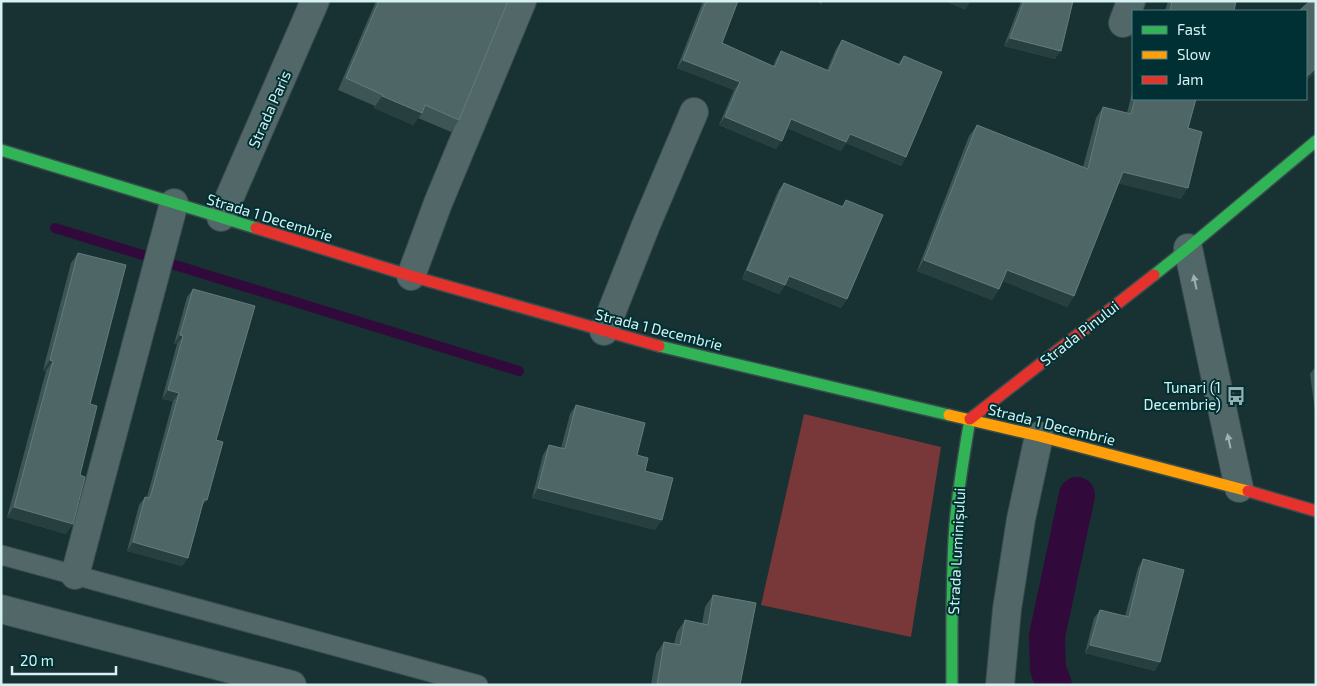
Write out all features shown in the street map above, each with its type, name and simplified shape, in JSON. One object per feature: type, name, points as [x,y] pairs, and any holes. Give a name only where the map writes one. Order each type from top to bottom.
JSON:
[{"type":"main road","name":"Strada Pinului","points":[[970,419],[1188,248],[1316,141]]},
{"type":"main road","name":"Strada 1 Decembrie","points":[[1,150],[411,276],[604,331],[682,352],[1039,436],[1316,510]]},
{"type":"main road","name":"Strada Luminișului","points":[[952,685],[952,564],[959,479],[970,419]]},
{"type":"street","name":"Strada Paris","points":[[221,217],[315,1]]},
{"type":"street","points":[[411,276],[438,203],[522,1]]},
{"type":"street","points":[[604,331],[694,112]]},
{"type":"street","points":[[75,575],[174,203]]},
{"type":"street","points":[[1188,248],[1239,488]]},
{"type":"street","points":[[1000,685],[1008,600],[1021,518],[1039,436]]},
{"type":"street","points":[[1,609],[292,685]]},
{"type":"lane","points":[[1,554],[478,685]]},
{"type":"shaded area","points":[[804,414],[941,447],[911,637],[761,605]]},
{"type":"building","points":[[379,1],[508,1],[459,120],[425,105],[422,113],[346,78]]},
{"type":"building","points":[[706,1],[738,1],[722,43],[775,67],[781,51],[829,71],[842,40],[900,65],[904,56],[942,72],[906,157],[850,134],[846,142],[791,119],[782,141],[725,117],[740,82],[683,60]]},
{"type":"building","points":[[1024,1],[1073,1],[1061,51],[1010,38]]},
{"type":"building","points":[[1172,1],[1236,1],[1234,10],[1170,10]]},
{"type":"building","points":[[1310,1],[1316,1],[1316,68],[1307,76],[1307,10],[1300,10]]},
{"type":"building","points":[[1135,100],[1196,100],[1188,128],[1202,132],[1188,188],[1123,172],[1074,296],[1007,270],[999,289],[924,260],[977,125],[1088,169],[1103,107],[1131,114]]},
{"type":"building","points":[[784,183],[843,207],[846,200],[883,215],[847,299],[789,276],[785,285],[747,270]]},
{"type":"building","points":[[78,253],[126,265],[90,404],[97,406],[80,475],[85,477],[73,524],[14,507],[53,361],[50,360]]},
{"type":"building","points":[[193,289],[255,306],[216,440],[223,442],[207,500],[204,499],[188,558],[133,542],[145,497],[150,498],[179,393],[168,390],[183,336],[180,335]]},
{"type":"building","points":[[576,405],[645,423],[637,455],[648,458],[645,471],[673,478],[662,520],[538,488],[549,445],[565,449]]},
{"type":"building","points":[[1143,559],[1184,570],[1160,662],[1090,645],[1100,610],[1129,617]]},
{"type":"building","points":[[713,595],[756,603],[740,685],[657,685],[664,642],[680,645],[685,620],[708,625]]},
{"type":"waterway","points":[[55,228],[519,371]]},
{"type":"waterway","points":[[1054,685],[1048,669],[1047,636],[1077,495]]},
{"type":"traffic: fast","points":[[1154,275],[1316,141]]},
{"type":"traffic: fast","points":[[1,150],[256,228]]},
{"type":"traffic: fast","points":[[659,346],[949,415]]},
{"type":"traffic: fast","points":[[952,685],[952,585],[955,525],[959,485],[970,419]]},
{"type":"traffic: slow","points":[[949,415],[1039,436],[1248,491]]},
{"type":"traffic: jam","points":[[256,228],[411,276],[659,346]]},
{"type":"traffic: jam","points":[[970,419],[1154,275]]},
{"type":"traffic: jam","points":[[1248,491],[1316,511]]},
{"type":"place","name":"Tunari (1 Decembrie)","points":[[1236,396]]}]
